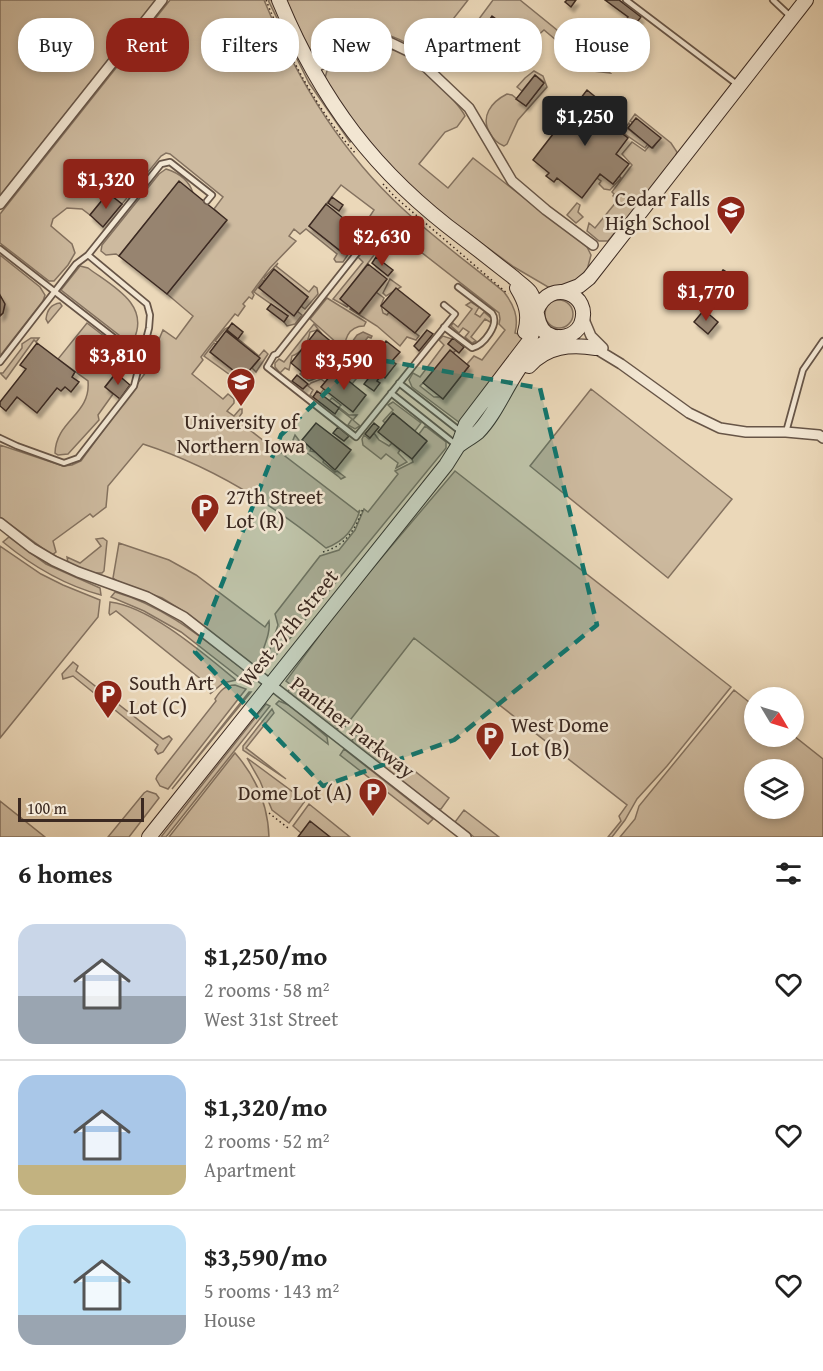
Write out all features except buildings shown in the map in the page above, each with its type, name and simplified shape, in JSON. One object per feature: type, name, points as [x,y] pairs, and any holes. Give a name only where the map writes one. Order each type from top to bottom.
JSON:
[{"type":"main road","points":[[279,0],[311,67]]},
{"type":"main road","points":[[537,314],[545,297],[579,286],[589,278],[806,0]]},
{"type":"main road","points":[[314,72],[345,122],[390,175],[437,218],[501,266],[531,294],[544,332],[561,337],[574,333],[579,328],[591,288],[619,248],[629,229]]},
{"type":"main road","points":[[501,266],[543,288],[573,295],[578,300],[583,315]]},
{"type":"main road","points":[[510,368],[526,330],[528,316],[513,278]]},
{"type":"main road","name":"West 27th Street","points":[[464,439],[466,424],[530,340],[537,314]]},
{"type":"main road","name":"West 27th Street","points":[[149,837],[446,465],[464,439],[477,432],[503,398],[527,356],[540,344],[561,337]]},
{"type":"main road","points":[[503,398],[531,363],[545,353],[566,346],[602,352]]},
{"type":"street","points":[[0,204],[162,0]]},
{"type":"street","points":[[392,43],[410,52],[469,108],[512,181],[593,245]]},
{"type":"street","points":[[583,315],[591,336],[602,352]]},
{"type":"street","points":[[561,337],[602,352],[689,413],[720,428],[746,432],[819,435],[823,438]]},
{"type":"street","name":"Panther Parkway","points":[[0,523],[32,548],[54,561],[87,576],[147,597],[184,617],[466,837]]},
{"type":"lane","points":[[626,0],[738,86]]},
{"type":"lane","points":[[773,0],[792,18]]},
{"type":"lane","points":[[0,362],[76,264],[88,255],[161,164],[170,162],[212,195],[207,201]]},
{"type":"lane","points":[[367,221],[376,229]]},
{"type":"lane","points":[[392,235],[381,228],[376,229],[274,355],[267,367],[356,437],[455,314],[444,305]]},
{"type":"lane","points":[[0,249],[140,358]]},
{"type":"lane","points":[[0,438],[56,461],[67,463],[84,451],[134,386],[149,328],[150,309],[147,304],[88,255]]},
{"type":"lane","points":[[444,327],[472,348],[479,346],[495,324],[492,313],[458,287]]},
{"type":"lane","points":[[786,432],[803,370],[823,341]]},
{"type":"lane","points":[[399,383],[432,409],[464,439]]},
{"type":"lane","points":[[391,393],[424,419],[464,439]]},
{"type":"lane","points":[[424,419],[432,409]]},
{"type":"path","points":[[323,552],[337,546],[347,537],[356,526],[363,508]]},
{"type":"path","points":[[269,813],[288,828]]},
{"type":"highlighted area","points":[[363,357],[540,388],[597,625],[454,740],[323,786],[195,652],[281,435]]},
{"type":"shaded area","points":[[0,0],[156,0],[142,18],[106,18],[106,63],[0,196]]},
{"type":"shaded area","points":[[170,0],[264,0],[272,18],[201,18],[201,72],[298,72],[322,112],[380,186],[414,219],[504,292],[515,311],[515,333],[521,335],[532,330],[460,423],[412,387],[409,380],[413,373],[420,377],[444,345],[439,340],[443,336],[452,339],[448,344],[456,350],[420,386],[434,397],[443,399],[474,356],[482,360],[505,330],[499,324],[499,313],[389,227],[370,216],[374,210],[341,185],[309,226],[343,253],[349,253],[343,262],[336,262],[334,259],[337,254],[306,229],[300,234],[294,229],[289,236],[296,241],[270,268],[252,292],[254,295],[252,299],[249,297],[238,316],[235,314],[214,340],[192,374],[223,399],[228,394],[234,399],[234,403],[227,411],[234,416],[242,409],[237,420],[273,448],[277,444],[281,453],[287,451],[285,447],[289,450],[285,456],[358,512],[360,510],[348,534],[326,548],[284,516],[239,487],[193,463],[143,444],[108,486],[106,507],[93,517],[90,514],[53,541],[56,552],[52,555],[0,517],[0,445],[63,466],[81,461],[154,361],[151,358],[163,330],[176,339],[193,316],[167,294],[226,220],[214,209],[223,197],[166,153],[161,156],[122,204],[108,193],[90,215],[82,209],[67,208],[53,219],[51,226],[72,244],[75,253],[54,281],[49,281],[0,243],[0,214],[113,72],[189,72],[189,18],[156,18]]},
{"type":"shaded area","points":[[268,0],[272,0],[281,18],[277,18]]},
{"type":"shaded area","points":[[285,0],[468,0],[454,18],[404,18],[404,42],[392,36],[392,18],[311,18],[311,53],[299,29],[299,18],[294,18]]},
{"type":"shaded area","points":[[493,0],[520,0],[554,28],[554,38],[544,30],[542,32],[542,18],[480,18]]},
{"type":"shaded area","points":[[392,50],[404,53],[404,72],[427,72],[465,116],[457,127],[445,132],[419,164],[448,188],[473,158],[587,247],[591,255],[587,270],[571,284],[548,287],[514,267],[439,212],[408,184],[349,116],[325,78],[327,72],[392,72]]},
{"type":"shaded area","points":[[299,55],[310,78],[352,140],[350,142],[309,83],[299,63]]},
{"type":"shaded area","points":[[536,72],[543,76],[547,87],[518,120],[504,146],[490,133],[487,127],[487,116],[496,101],[507,94],[512,95],[526,106],[544,82],[535,75],[522,91],[517,87],[525,78]]},
{"type":"shaded area","points":[[635,114],[671,143],[677,152],[674,161],[608,241],[599,241],[587,231],[589,223],[595,228],[617,201],[612,192],[632,165],[622,154],[632,142],[645,151],[649,146],[653,148],[660,138],[630,121]]},
{"type":"shaded area","points":[[629,123],[628,129],[648,144],[645,148],[622,132]]},
{"type":"shaded area","points":[[166,169],[183,178],[193,193],[179,182],[119,256],[106,255],[101,251],[102,245],[159,174]]},
{"type":"shaded area","points":[[600,174],[613,184],[619,176],[621,178],[610,190],[604,189],[597,178]]},
{"type":"shaded area","points":[[577,203],[580,205],[578,212],[583,217],[576,223],[567,215]]},
{"type":"shaded area","points":[[353,222],[360,228],[364,224],[368,228],[355,246],[351,243],[360,232],[351,224]]},
{"type":"shaded area","points":[[367,248],[374,255],[341,299],[348,305],[347,307],[333,299],[363,262],[358,257]]},
{"type":"shaded area","points":[[0,255],[40,287],[45,295],[43,301],[0,356]]},
{"type":"shaded area","points":[[278,263],[276,266],[309,292],[314,286],[317,288],[318,294],[305,309],[301,306],[308,297],[274,270],[266,280],[264,278]]},
{"type":"shaded area","points":[[80,266],[88,268],[108,282],[133,306],[138,327],[134,339],[128,342],[61,290]]},
{"type":"shaded area","points":[[390,279],[401,287],[386,296],[383,293]]},
{"type":"shaded area","points":[[263,280],[265,281],[259,288],[293,315],[297,311],[302,315],[295,324],[287,326],[284,322],[288,316],[254,292]]},
{"type":"shaded area","points":[[376,292],[384,298],[381,305],[383,313],[387,315],[389,312],[419,336],[416,340],[407,337],[400,346],[377,326],[350,309],[360,314]]},
{"type":"shaded area","points":[[327,298],[366,322],[364,326],[350,331],[345,344],[348,354],[361,369],[358,377],[349,366],[339,345],[310,319]]},
{"type":"shaded area","points":[[559,300],[569,304],[573,314],[569,324],[559,328],[549,324],[545,314],[549,304]]},
{"type":"shaded area","points":[[471,302],[479,307],[475,314],[480,317],[484,312],[492,319],[490,322],[485,319],[471,337],[476,341],[472,343],[465,337],[469,332],[463,328],[459,333],[451,326],[453,323],[458,327],[472,309],[466,305]]},
{"type":"shaded area","points":[[60,303],[62,306],[48,323],[46,319],[49,310]]},
{"type":"shaded area","points":[[87,323],[122,350],[126,359],[105,387],[113,394],[98,415],[99,420],[68,454],[58,455],[55,453],[57,442],[84,402],[88,381],[58,359]]},
{"type":"shaded area","points":[[314,324],[322,334],[317,330],[310,332],[304,346],[292,356],[289,370],[285,368],[280,373],[275,363],[279,359],[284,362]]},
{"type":"shaded area","points":[[229,327],[227,330],[259,356],[264,350],[268,354],[256,372],[252,368],[259,359],[215,341]]},
{"type":"shaded area","points":[[363,332],[372,336],[368,337],[359,349],[360,353],[357,356],[354,353],[352,342],[357,335]]},
{"type":"shaded area","points":[[31,338],[39,338],[36,342],[34,340],[6,379],[0,373],[3,373],[22,348],[22,344]]},
{"type":"shaded area","points":[[214,343],[216,344],[211,352],[243,378],[247,374],[251,378],[241,389],[234,387],[237,380],[204,356]]},
{"type":"shaded area","points":[[334,344],[356,379],[352,384],[335,370],[328,379],[323,376],[309,381],[300,374],[302,372],[309,377]]},
{"type":"shaded area","points":[[321,379],[325,382],[324,389],[313,397],[310,395],[313,390],[308,386]]},
{"type":"shaded area","points":[[591,389],[732,499],[668,578],[530,466]]},
{"type":"shaded area","points":[[332,398],[349,415],[357,415],[353,420],[360,426],[355,429],[348,425],[352,419],[329,401]]},
{"type":"shaded area","points":[[393,402],[421,423],[415,431],[393,413],[385,423],[383,421],[393,410],[388,405]]},
{"type":"shaded area","points":[[425,426],[446,442],[446,448],[269,664],[266,661],[278,625],[275,614],[320,556],[339,550],[355,530],[364,509],[368,512],[398,474],[395,471],[413,462],[412,459],[426,440],[419,434]]},
{"type":"shaded area","points":[[374,433],[379,440],[389,446],[392,443],[400,450],[398,453],[407,462],[396,468],[398,463],[386,454],[381,459],[363,445],[364,435],[369,439]]},
{"type":"shaded area","points":[[295,435],[301,443],[303,441],[311,448],[310,451],[316,452],[324,460],[323,462],[345,477],[341,479],[294,443]]},
{"type":"shaded area","points":[[455,471],[731,687],[637,799],[612,837],[608,837],[621,821],[619,816],[627,805],[414,638],[344,728],[334,729],[288,692],[291,685],[286,681],[344,602]]},
{"type":"shaded area","points":[[9,537],[46,564],[100,588],[101,595],[74,586],[37,567],[3,542]]},
{"type":"shaded area","points":[[103,538],[107,541],[102,573],[92,573],[68,563],[67,557],[80,563],[101,546],[96,539]]},
{"type":"shaded area","points":[[119,543],[169,560],[196,575],[265,627],[269,621],[269,632],[259,665],[262,666],[256,667],[185,612],[162,598],[113,578]]},
{"type":"shaded area","points":[[0,546],[41,574],[100,600],[98,617],[0,738]]},
{"type":"shaded area","points":[[115,592],[153,607],[170,617],[220,651],[254,680],[249,685],[181,632],[144,611],[111,597]]},
{"type":"shaded area","points":[[110,602],[126,606],[159,622],[193,645],[236,680],[223,683],[210,694],[213,689],[116,611],[110,615]]},
{"type":"shaded area","points":[[73,662],[78,666],[76,671],[163,739],[169,736],[172,739],[163,752],[158,754],[155,750],[158,745],[73,676],[63,679],[62,674]]},
{"type":"shaded area","points":[[235,685],[246,689],[168,789],[160,786],[156,779],[157,776],[216,701],[219,693],[226,687]]},
{"type":"shaded area","points":[[734,690],[744,698],[744,747],[804,747],[804,744],[823,759],[823,837],[620,837],[635,819],[639,806]]},
{"type":"shaded area","points":[[249,692],[251,692],[172,789]]},
{"type":"shaded area","points":[[279,701],[291,706],[327,737],[328,744],[276,704]]},
{"type":"shaded area","points":[[266,704],[270,706],[166,837],[161,837]]},
{"type":"shaded area","points":[[272,709],[274,713],[246,748],[286,779],[243,750],[243,746]]},
{"type":"shaded area","points":[[361,729],[449,798],[441,809],[437,809],[354,744],[352,740]]},
{"type":"shaded area","points":[[344,749],[433,819],[428,824],[340,755]]},
{"type":"shaded area","points":[[235,753],[255,782],[266,814],[269,837],[169,837]]},
{"type":"shaded area","points":[[247,758],[305,801],[289,823],[272,810]]},
{"type":"shaded area","points":[[147,791],[156,794],[159,798],[129,837],[108,837],[144,793]]},
{"type":"shaded area","points":[[0,801],[45,837],[0,837]]},
{"type":"shaded area","points":[[309,804],[350,837],[330,837],[310,822],[301,833],[293,826]]},
{"type":"shaded area","points":[[464,810],[499,837],[474,837],[455,822]]},
{"type":"place","name":"Cedar Falls High School","points":[[731,236]]},
{"type":"place","name":"University of Northern Iowa","points":[[241,408]]},
{"type":"place","name":"27th Street Lot (R)","points":[[205,534]]},
{"type":"place","name":"South Art Lot (C)","points":[[108,720]]},
{"type":"place","name":"West Dome Lot (B)","points":[[490,762]]},
{"type":"place","name":"Dome Lot (A)","points":[[373,818]]}]
